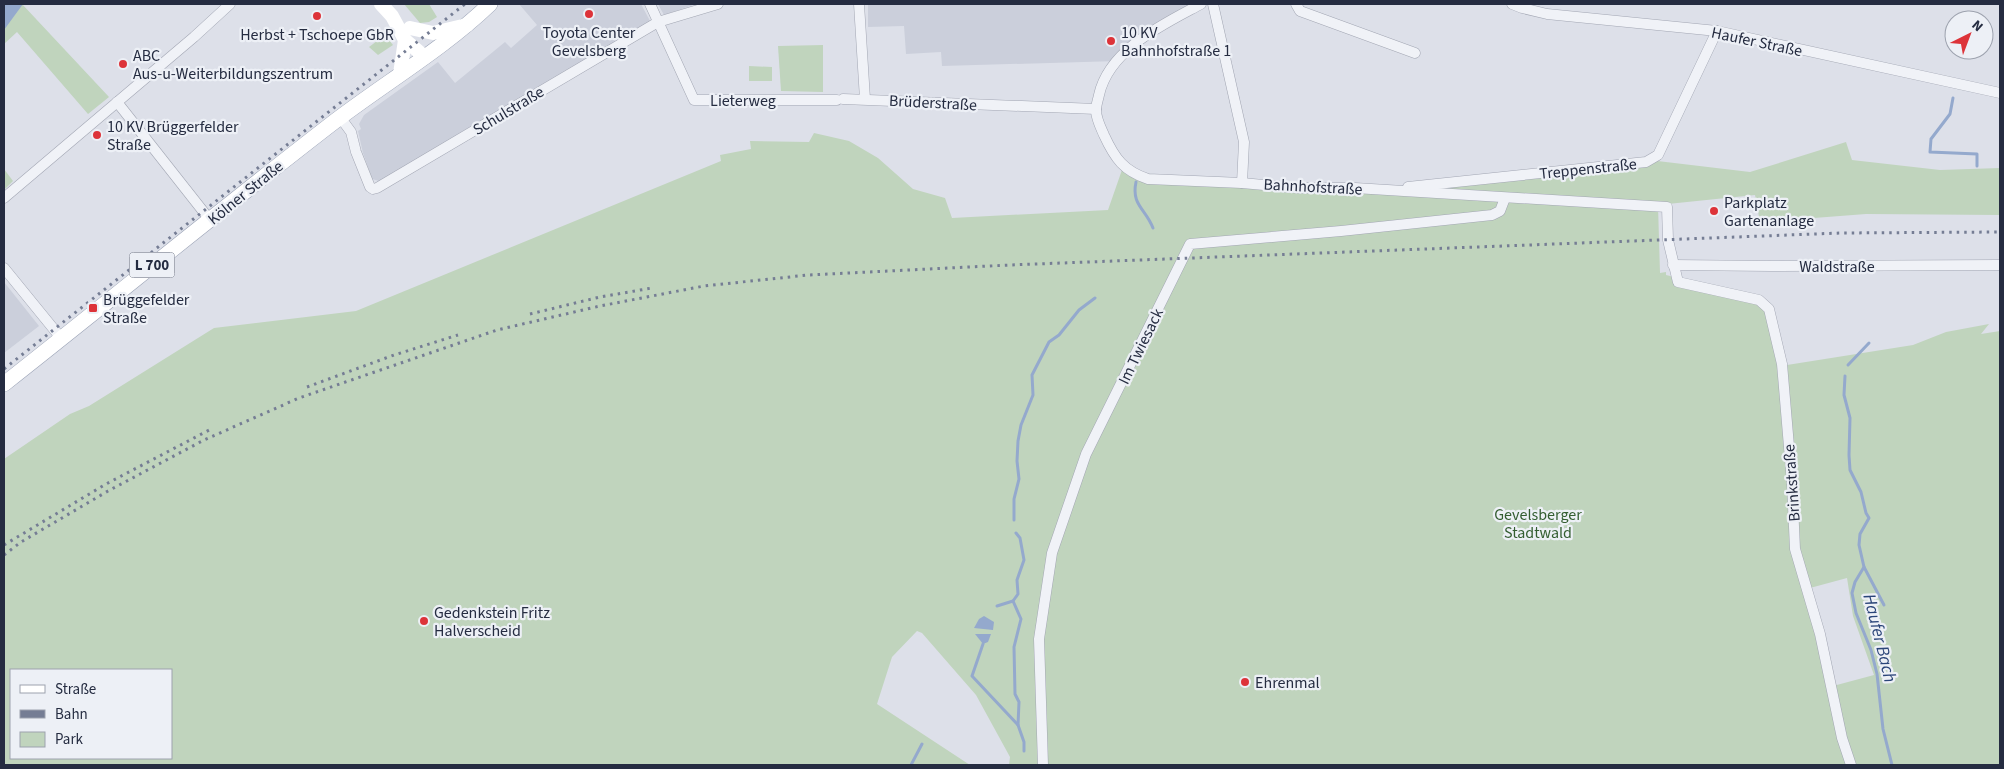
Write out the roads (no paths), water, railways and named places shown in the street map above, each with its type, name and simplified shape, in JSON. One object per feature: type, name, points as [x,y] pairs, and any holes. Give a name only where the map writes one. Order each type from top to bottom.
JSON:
[{"type":"main road","points":[[381,4],[407,34],[419,40],[425,57]]},
{"type":"main road","name":"Kölner Straße","points":[[4,384],[340,117],[425,57],[467,25],[490,4]]},
{"type":"main road","name":"L 700","points":[[407,34],[433,33],[467,25]]},
{"type":"main road","points":[[400,74],[407,34]]},
{"type":"street","points":[[4,198],[230,4]]},
{"type":"street","name":"Lieterweg","points":[[650,4],[694,100],[865,99]]},
{"type":"street","name":"Schulstraße","points":[[340,117],[351,132],[356,152],[370,187],[373,189],[377,188],[658,22],[718,4]]},
{"type":"street","name":"Brüderstraße","points":[[859,4],[865,99],[1096,109]]},
{"type":"street","points":[[1096,109],[1105,78],[1140,38],[1201,4]]},
{"type":"street","points":[[1213,4],[1244,142],[1242,182]]},
{"type":"street","points":[[1296,4],[1300,11],[1414,52]]},
{"type":"street","name":"Haufer Straße","points":[[1512,4],[1547,14],[1718,32],[2000,93]]},
{"type":"street","name":"Treppenstraße","points":[[1380,190],[1646,162],[1658,155],[1718,32]]},
{"type":"street","points":[[117,102],[210,220]]},
{"type":"street","name":"Bahnhofstraße","points":[[1096,109],[1100,125],[1112,152],[1123,166],[1136,175],[1148,179],[1242,182],[1298,188],[1380,190],[1667,206],[1668,240],[1673,265]]},
{"type":"street","name":"Im Twiesack","points":[[1044,765],[1039,639],[1052,553],[1086,454],[1190,244],[1341,232],[1492,215],[1500,210],[1505,198]]},
{"type":"street","name":"Waldstraße","points":[[1673,265],[2000,265]]},
{"type":"street","name":"Brinkstraße","points":[[1673,265],[1678,282],[1759,300],[1769,309],[1782,364],[1792,482],[1795,549],[1820,634],[1842,738],[1851,765]]},
{"type":"street","points":[[4,268],[61,338]]},
{"type":"water","points":[[4,4],[23,4],[4,30]]},
{"type":"water","points":[[984,616],[994,622],[993,630],[974,628],[979,619]]},
{"type":"water","points":[[975,634],[991,634],[988,642],[983,644]]},
{"type":"waterway","name":"Haufer Bach","points":[[1953,98],[1950,114],[1931,139],[1930,152],[1977,154],[1977,166]]},
{"type":"waterway","points":[[1136,182],[1137,202],[1153,228]]},
{"type":"waterway","points":[[1014,520],[1014,499],[1019,479],[1017,461],[1018,441],[1021,425],[1033,395],[1032,375],[1049,342],[1059,335],[1079,310],[1095,298]]},
{"type":"waterway","name":"Haufer Bach","points":[[1848,365],[1869,343]]},
{"type":"waterway","name":"Haufer Bach","points":[[1845,376],[1844,395],[1850,418],[1850,470],[1861,492],[1869,518],[1860,534],[1859,545],[1864,567],[1855,582],[1852,593],[1856,613],[1871,650],[1877,674],[1883,729],[1892,765]]},
{"type":"waterway","points":[[1016,533],[1020,538],[1024,560],[1017,580],[1018,594],[1013,601],[1021,619],[1014,647],[1015,694],[1019,702],[1018,725],[1024,742],[1024,751]]},
{"type":"waterway","points":[[1864,567],[1884,605]]},
{"type":"waterway","points":[[997,606],[1013,601]]},
{"type":"waterway","points":[[983,644],[972,676],[1018,725]]},
{"type":"waterway","points":[[911,765],[922,744]]},
{"type":"railway","points":[[4,369],[465,4]]},
{"type":"railway","points":[[4,555],[21,542],[108,491],[204,440],[299,398],[497,330],[600,306],[704,286],[808,275],[1010,265],[1840,233],[2000,232]]},
{"type":"railway","points":[[530,314],[600,297],[652,288]]},
{"type":"railway","points":[[307,387],[394,355],[458,335]]},
{"type":"railway","points":[[4,545],[106,484],[213,428]]},
{"type":"place","name":"Toyota Center Gevelsberg","points":[[589,14]]},
{"type":"place","name":"Herbst + Tschoepe GbR","points":[[317,16]]},
{"type":"place","name":"10 KV Bahnhofstraße 1","points":[[1111,41]]},
{"type":"place","name":"ABC Aus-u-Weiterbildungszentrum","points":[[123,64]]},
{"type":"place","name":"10 KV Brüggerfelder Straße","points":[[97,135]]},
{"type":"place","name":"Parkplatz Gartenanlage","points":[[1714,211]]},
{"type":"place","name":"Brüggefelder Straße","points":[[93,308]]},
{"type":"place","name":"Gedenkstein Fritz Halverscheid","points":[[424,621]]},
{"type":"place","name":"Ehrenmal","points":[[1245,682]]},
{"type":"park label","name":"Gevelsberger Stadtwald","points":[[1538,523]]}]
